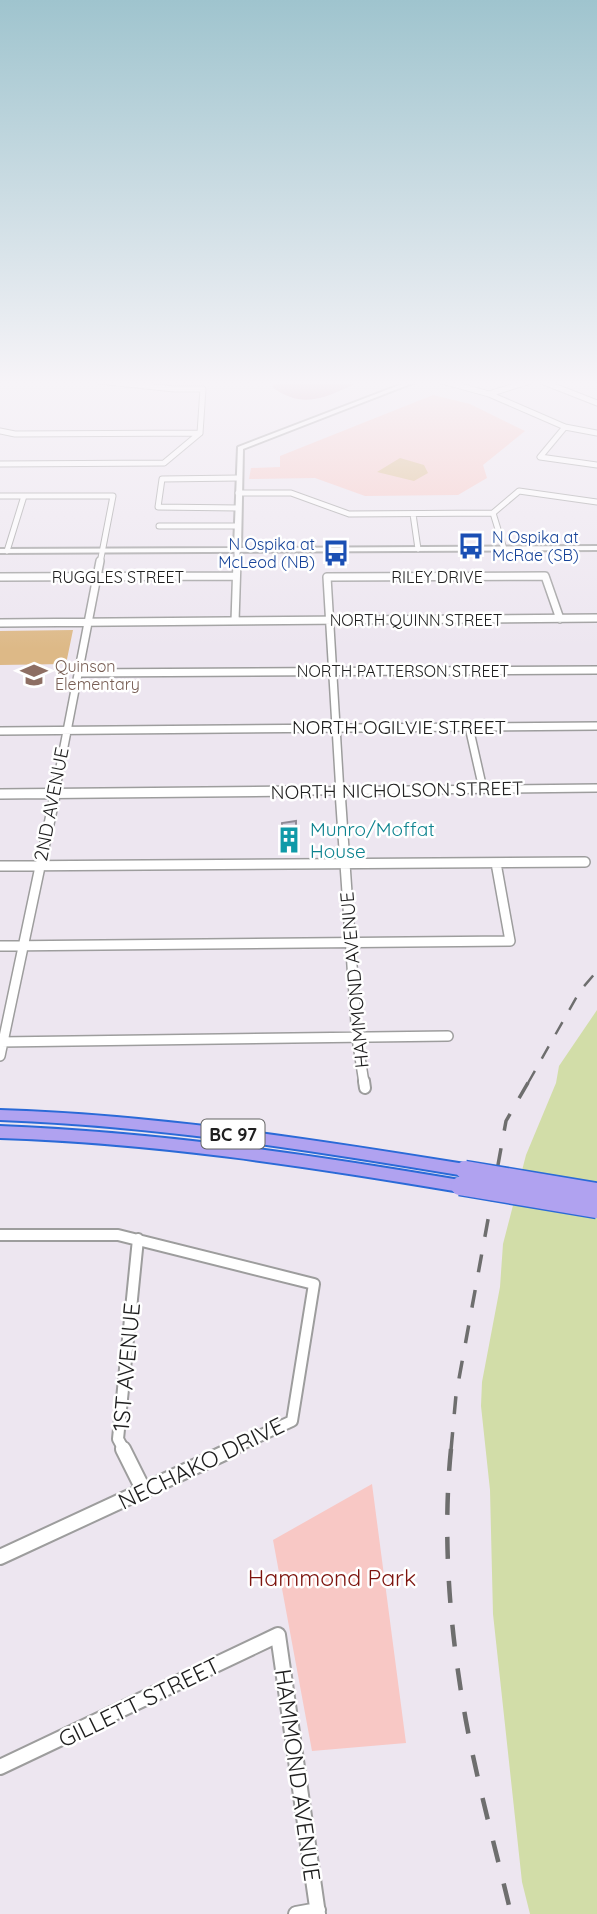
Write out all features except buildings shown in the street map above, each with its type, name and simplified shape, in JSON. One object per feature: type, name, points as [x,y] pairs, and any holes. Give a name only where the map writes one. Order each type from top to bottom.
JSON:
[{"type":"highway","name":"BC 97","points":[[0,1115],[176,1127],[285,1141],[597,1209]]},
{"type":"highway","name":"BC 97","points":[[0,1132],[87,1135],[194,1144],[597,1192]]},
{"type":"street","points":[[235,621],[239,470]]},
{"type":"street","points":[[238,508],[158,507],[162,479],[239,478]]},
{"type":"street","points":[[238,493],[291,493],[349,514],[493,513],[519,491],[597,502]]},
{"type":"street","points":[[0,496],[24,496],[3,551],[597,548]]},
{"type":"street","name":"2ND AVENUE","points":[[0,1056],[113,496],[24,496]]},
{"type":"street","points":[[493,513],[504,549]]},
{"type":"street","points":[[413,514],[418,549]]},
{"type":"street","points":[[159,526],[237,526]]},
{"type":"street","name":"RUGGLES STREET","points":[[0,578],[236,576]]},
{"type":"street","name":"RILEY DRIVE","points":[[328,620],[327,577],[545,576],[560,619]]},
{"type":"street","name":"NORTH QUINN STREET","points":[[0,623],[597,618]]},
{"type":"street","name":"HAMMOND AVENUE","points":[[328,620],[357,1038],[365,1088]]},
{"type":"street","name":"NORTH PATTERSON STREET","points":[[78,673],[597,670]]},
{"type":"street","name":"NORTH OGILVIE STREET","points":[[0,730],[597,726]]},
{"type":"street","points":[[469,727],[483,789]]},
{"type":"street","name":"NORTH NICHOLSON STREET","points":[[0,794],[597,788]]},
{"type":"street","points":[[0,866],[585,862]]},
{"type":"street","points":[[0,946],[510,941],[496,863]]},
{"type":"street","points":[[1,1042],[448,1037]]},
{"type":"street","name":"NECHAKO DRIVE","points":[[0,1235],[118,1235],[314,1284],[292,1420],[0,1557]]},
{"type":"street","name":"1ST AVENUE","points":[[138,1239],[118,1439],[144,1491]]},
{"type":"street","name":"HAMMOND AVENUE","points":[[278,1635],[318,1912]]},
{"type":"street","name":"GILLETT STREET","points":[[0,1767],[278,1635]]},
{"type":"street","points":[[296,1914],[318,1912]]},
{"type":"green space","points":[[251,470],[485,470],[487,478],[458,495],[365,496],[315,478],[249,479]]},
{"type":"green space","name":"Hammond Park","points":[[372,1484],[406,1743],[312,1751],[273,1540]]},
{"type":"shaded area","points":[[427,470],[428,473],[414,481],[377,472]]},
{"type":"shaded area","points":[[73,630],[66,664],[0,665],[0,631]]},
{"type":"shaded area","points":[[597,1010],[597,1914],[530,1914],[522,1882],[493,1614],[490,1490],[481,1406],[482,1382],[500,1287],[503,1244],[526,1155],[556,1083],[559,1066]]},
{"type":"railway","points":[[528,1083],[580,991],[597,971]]},
{"type":"railway","points":[[451,1450],[456,1395],[506,1121],[529,1081]]},
{"type":"railway","points":[[451,1449],[447,1517],[449,1585],[460,1688],[511,1914]]},
{"type":"place","name":"N Ospika at McRae (SB)","points":[[471,546]]},
{"type":"place","name":"N Ospika at McLeod (NB)","points":[[336,553]]},
{"type":"place","name":"Quinson Elementary","points":[[34,675]]},
{"type":"place","name":"Munro/Moffat House","points":[[289,840]]}]
